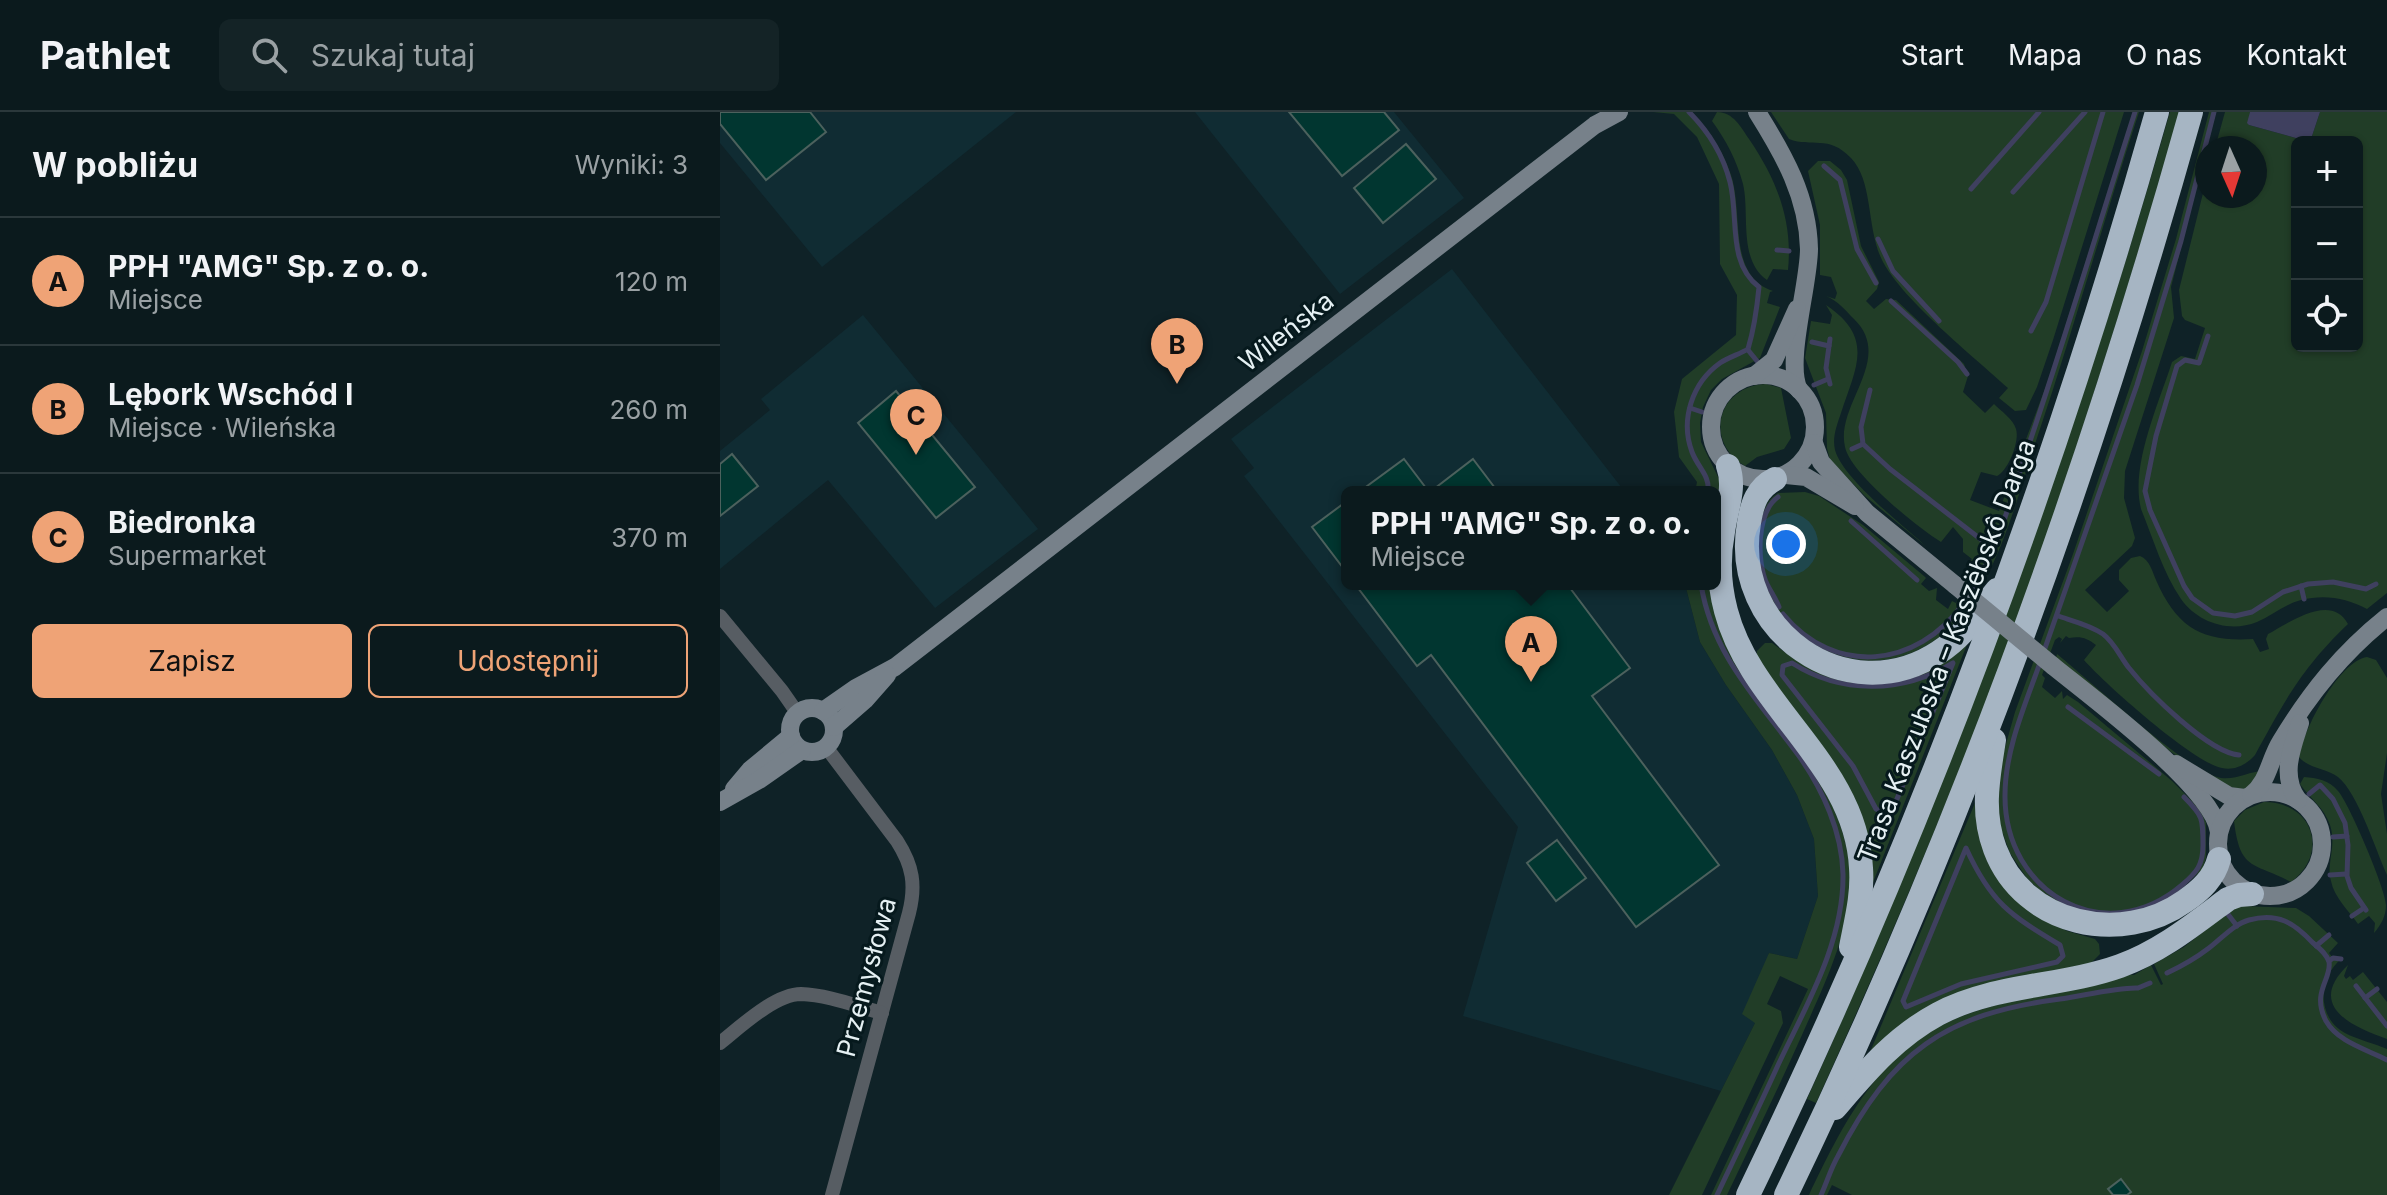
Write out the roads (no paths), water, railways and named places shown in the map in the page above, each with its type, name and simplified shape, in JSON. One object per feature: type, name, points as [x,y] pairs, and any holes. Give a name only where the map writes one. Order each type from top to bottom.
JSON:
[{"type":"highway","name":"Trasa Kaszubska – Kaszëbskô Darga","points":[[1748,1195],[1801,1085],[1923,801],[2009,576],[2092,333],[2157,112]]},
{"type":"highway","points":[[1786,1195],[1909,922],[2002,689],[2073,495],[2123,344],[2191,112]]},
{"type":"highway","points":[[1721,552],[1732,485],[1728,466]]},
{"type":"highway","points":[[1781,477],[1760,490],[1748,527],[1748,568],[1763,611],[1775,628],[1810,657],[1853,671],[1875,673],[1899,670],[1921,662],[1955,640],[2009,576]]},
{"type":"highway","points":[[1721,578],[1732,631],[1761,684],[1831,777],[1845,802],[1858,842],[1861,894],[1844,987]]},
{"type":"highway","points":[[2002,689],[1986,785],[1989,829],[2006,870],[2038,903],[2063,918],[2085,924],[2130,925],[2174,909],[2193,895],[2211,878],[2219,859]]},
{"type":"highway","points":[[1818,1128],[1884,1052],[1911,1030],[1942,1012],[1990,995],[2119,966],[2177,938],[2228,899],[2252,894]]},
{"type":"main road","name":"Wileńska","points":[[828,719],[856,688],[895,667],[1601,118],[1619,112]]},
{"type":"main road","points":[[1743,112],[1772,138]]},
{"type":"main road","points":[[1757,112],[1790,167],[1805,212],[1809,258],[1793,365],[1795,382],[1814,412],[1814,443],[1821,462],[1867,513],[2163,757],[2214,812],[2219,832],[2219,859],[2230,879],[2252,894],[2268,897],[2290,893],[2308,881],[2319,862],[2320,830],[2310,811],[2290,787],[2288,774],[2292,749],[2308,698]]},
{"type":"main road","points":[[1802,300],[1774,360],[1754,376],[1725,391],[1714,410],[1713,442],[1728,466],[1753,479],[1806,477],[1867,513]]},
{"type":"main road","points":[[1754,376],[1776,376],[1799,390]]},
{"type":"main road","points":[[1781,477],[1804,461],[1814,443]]},
{"type":"main road","points":[[2219,832],[2225,816],[2265,781],[2278,746],[2308,698],[2344,655],[2387,617]]},
{"type":"main road","points":[[810,709],[828,719],[834,734],[826,747],[812,752],[797,743],[791,724],[798,714],[810,709]]},
{"type":"main road","points":[[725,798],[759,780],[797,743]]},
{"type":"main road","points":[[2163,757],[2229,796],[2248,797],[2272,792],[2298,800]]},
{"type":"street","points":[[720,616],[798,714]]},
{"type":"street","name":"Przemysłowa","points":[[826,747],[897,841],[912,872],[913,897],[832,1195]]},
{"type":"street","points":[[720,1043],[779,1000],[799,994],[882,1013]]},
{"type":"water","points":[[2250,112],[2320,112],[2312,136],[2291,137],[2247,123]]},
{"type":"waterway","points":[[1689,112],[1708,135],[1723,162],[1733,196],[1738,252],[1749,277],[1759,287],[1748,349],[1710,371],[1691,403],[1687,427],[1689,440],[1707,486]]},
{"type":"waterway","points":[[1971,189],[2039,112]]},
{"type":"waterway","points":[[2013,192],[2085,112]]},
{"type":"waterway","points":[[2031,331],[2046,302],[2103,112]]},
{"type":"waterway","points":[[1783,614],[1804,634],[1827,648],[1851,655],[1875,657],[1900,652],[1923,641],[1944,625],[1975,587],[2001,528],[2135,112]]},
{"type":"waterway","points":[[2044,651],[2137,385],[2181,241],[2214,112]]},
{"type":"waterway","points":[[1824,166],[1840,180],[1857,249],[1876,283]]},
{"type":"waterway","points":[[1878,239],[1893,271],[1939,321]]},
{"type":"waterway","points":[[1777,250],[1789,251]]},
{"type":"waterway","points":[[1891,301],[1958,362],[1967,374]]},
{"type":"waterway","points":[[2208,336],[2199,363],[2185,360],[2177,366],[2156,436],[2145,491],[2150,510],[2192,598],[2213,613],[2235,616],[2252,612],[2283,592],[2308,584],[2333,582],[2366,589],[2376,584]]},
{"type":"waterway","points":[[1830,339],[1826,368],[1830,384]]},
{"type":"waterway","points":[[1812,342],[1829,346]]},
{"type":"waterway","points":[[1748,350],[1757,361]]},
{"type":"waterway","points":[[1814,385],[1828,379]]},
{"type":"waterway","points":[[1870,390],[1861,427],[1863,444],[1890,469],[1992,548]]},
{"type":"waterway","points":[[1690,408],[1702,412]]},
{"type":"waterway","points":[[1852,449],[1863,444]]},
{"type":"waterway","points":[[1778,497],[1771,504],[1762,525],[1760,550],[1763,574],[1779,607]]},
{"type":"waterway","points":[[1851,521],[1917,580]]},
{"type":"waterway","points":[[2301,586],[2304,599]]},
{"type":"waterway","points":[[1702,590],[1715,633],[1726,655],[1799,756],[1823,797],[1835,827],[1843,874],[1837,924],[1822,972],[1717,1195]]},
{"type":"waterway","points":[[2058,616],[2103,634],[2164,706],[2212,744],[2239,755]]},
{"type":"waterway","points":[[2041,660],[2012,743],[2005,795],[2009,830],[2021,860],[2040,884],[2064,902],[2092,911],[2122,913],[2152,904],[2182,885],[2200,863],[2203,852],[2202,823],[2198,813],[2184,797]]},
{"type":"waterway","points":[[1792,663],[1831,681],[1872,686],[1914,680],[1953,663],[1892,811],[1884,813],[1876,809],[1853,766],[1782,675],[1783,666],[1792,663]]},
{"type":"waterway","points":[[2068,707],[2159,774]]},
{"type":"waterway","points":[[2309,794],[2320,785],[2333,799],[2345,823],[2347,876],[2366,910]]},
{"type":"waterway","points":[[2333,837],[2347,836]]},
{"type":"waterway","points":[[1966,848],[1994,895],[2015,916],[2060,945],[2063,956],[2057,962],[1961,984],[1906,1007],[1903,1001],[1966,848]]},
{"type":"waterway","points":[[2330,875],[2346,874]]},
{"type":"waterway","points":[[2352,916],[2364,908]]},
{"type":"waterway","points":[[2227,913],[2237,926]]},
{"type":"waterway","points":[[2167,973],[2199,955],[2243,922],[2269,917],[2285,921],[2306,936],[2328,959],[2329,968],[2321,1002],[2331,1028],[2345,1040],[2387,1060]]},
{"type":"waterway","points":[[2316,946],[2329,935]]},
{"type":"waterway","points":[[2329,961],[2341,959]]},
{"type":"waterway","points":[[1821,1195],[1833,1165],[1858,1120],[1901,1065],[1926,1044],[1984,1015],[2110,990],[2138,988],[2150,983]]},
{"type":"waterway","points":[[2356,986],[2387,1026]]},
{"type":"waterway","points":[[2365,998],[2377,989]]},
{"type":"place","name":"Lębork Wschód I","points":[[1177,384]]},
{"type":"place","name":"Biedronka","points":[[916,455]]},
{"type":"place","name":"PPH \"AMG\" Sp. z o. o.","points":[[1531,682]]}]
